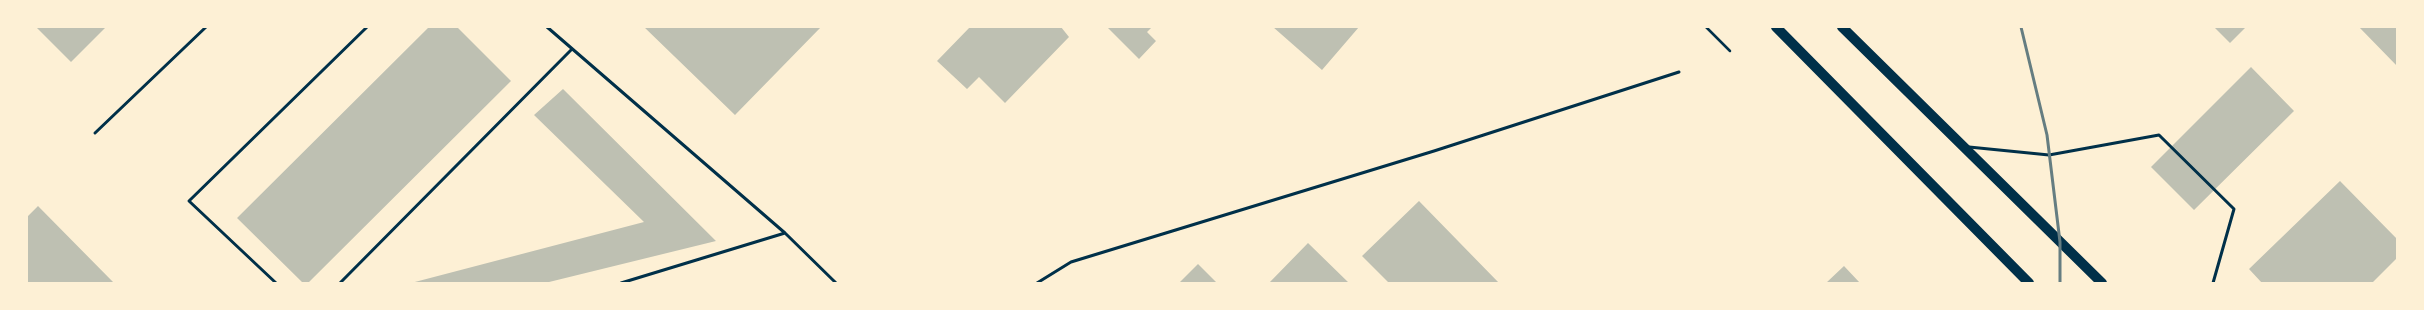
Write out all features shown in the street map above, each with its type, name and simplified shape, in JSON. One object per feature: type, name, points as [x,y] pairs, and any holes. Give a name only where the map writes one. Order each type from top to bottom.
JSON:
[{"type":"main road","points":[[1776,27],[2029,283]]},
{"type":"main road","points":[[1842,27],[2102,283]]},
{"type":"lane","points":[[95,133],[206,27]]},
{"type":"lane","points":[[276,283],[189,201],[367,27]]},
{"type":"lane","points":[[547,27],[785,233],[836,283]]},
{"type":"lane","points":[[340,283],[572,49]]},
{"type":"lane","points":[[1037,283],[1071,262],[1434,151],[1679,72]]},
{"type":"lane","points":[[1962,146],[2049,155],[2159,135],[2234,209],[2213,283]]},
{"type":"lane","points":[[621,283],[785,233]]},
{"type":"path","points":[[1706,27],[1730,51]]},
{"type":"building","points":[[36,27],[106,27],[71,62]]},
{"type":"building","points":[[429,27],[457,27],[511,81],[308,283],[303,283],[237,218]]},
{"type":"building","points":[[644,27],[821,27],[735,115]]},
{"type":"building","points":[[970,27],[1061,27],[1069,37],[1005,103],[979,77],[967,89],[937,61]]},
{"type":"building","points":[[1107,27],[1152,27],[1147,32],[1156,41],[1139,59]]},
{"type":"building","points":[[1273,27],[1359,27],[1322,70]]},
{"type":"building","points":[[2214,27],[2246,27],[2230,43]]},
{"type":"building","points":[[2359,27],[2397,27],[2397,66]]},
{"type":"building","points":[[2251,67],[2294,111],[2194,210],[2151,167]]},
{"type":"building","points":[[563,89],[716,241],[545,283],[411,283],[644,222],[534,115]]},
{"type":"building","points":[[2340,181],[2397,239],[2397,258],[2372,283],[2262,283],[2249,269]]},
{"type":"building","points":[[1419,201],[1499,283],[1389,283],[1362,256]]},
{"type":"building","points":[[38,206],[114,283],[27,283],[27,217]]},
{"type":"building","points":[[1308,243],[1349,283],[1269,283]]},
{"type":"building","points":[[1198,264],[1217,283],[1179,283]]},
{"type":"building","points":[[1844,266],[1860,283],[1826,283]]},
{"type":"railway","points":[[2021,27],[2047,135],[2060,242],[2060,283]]}]
